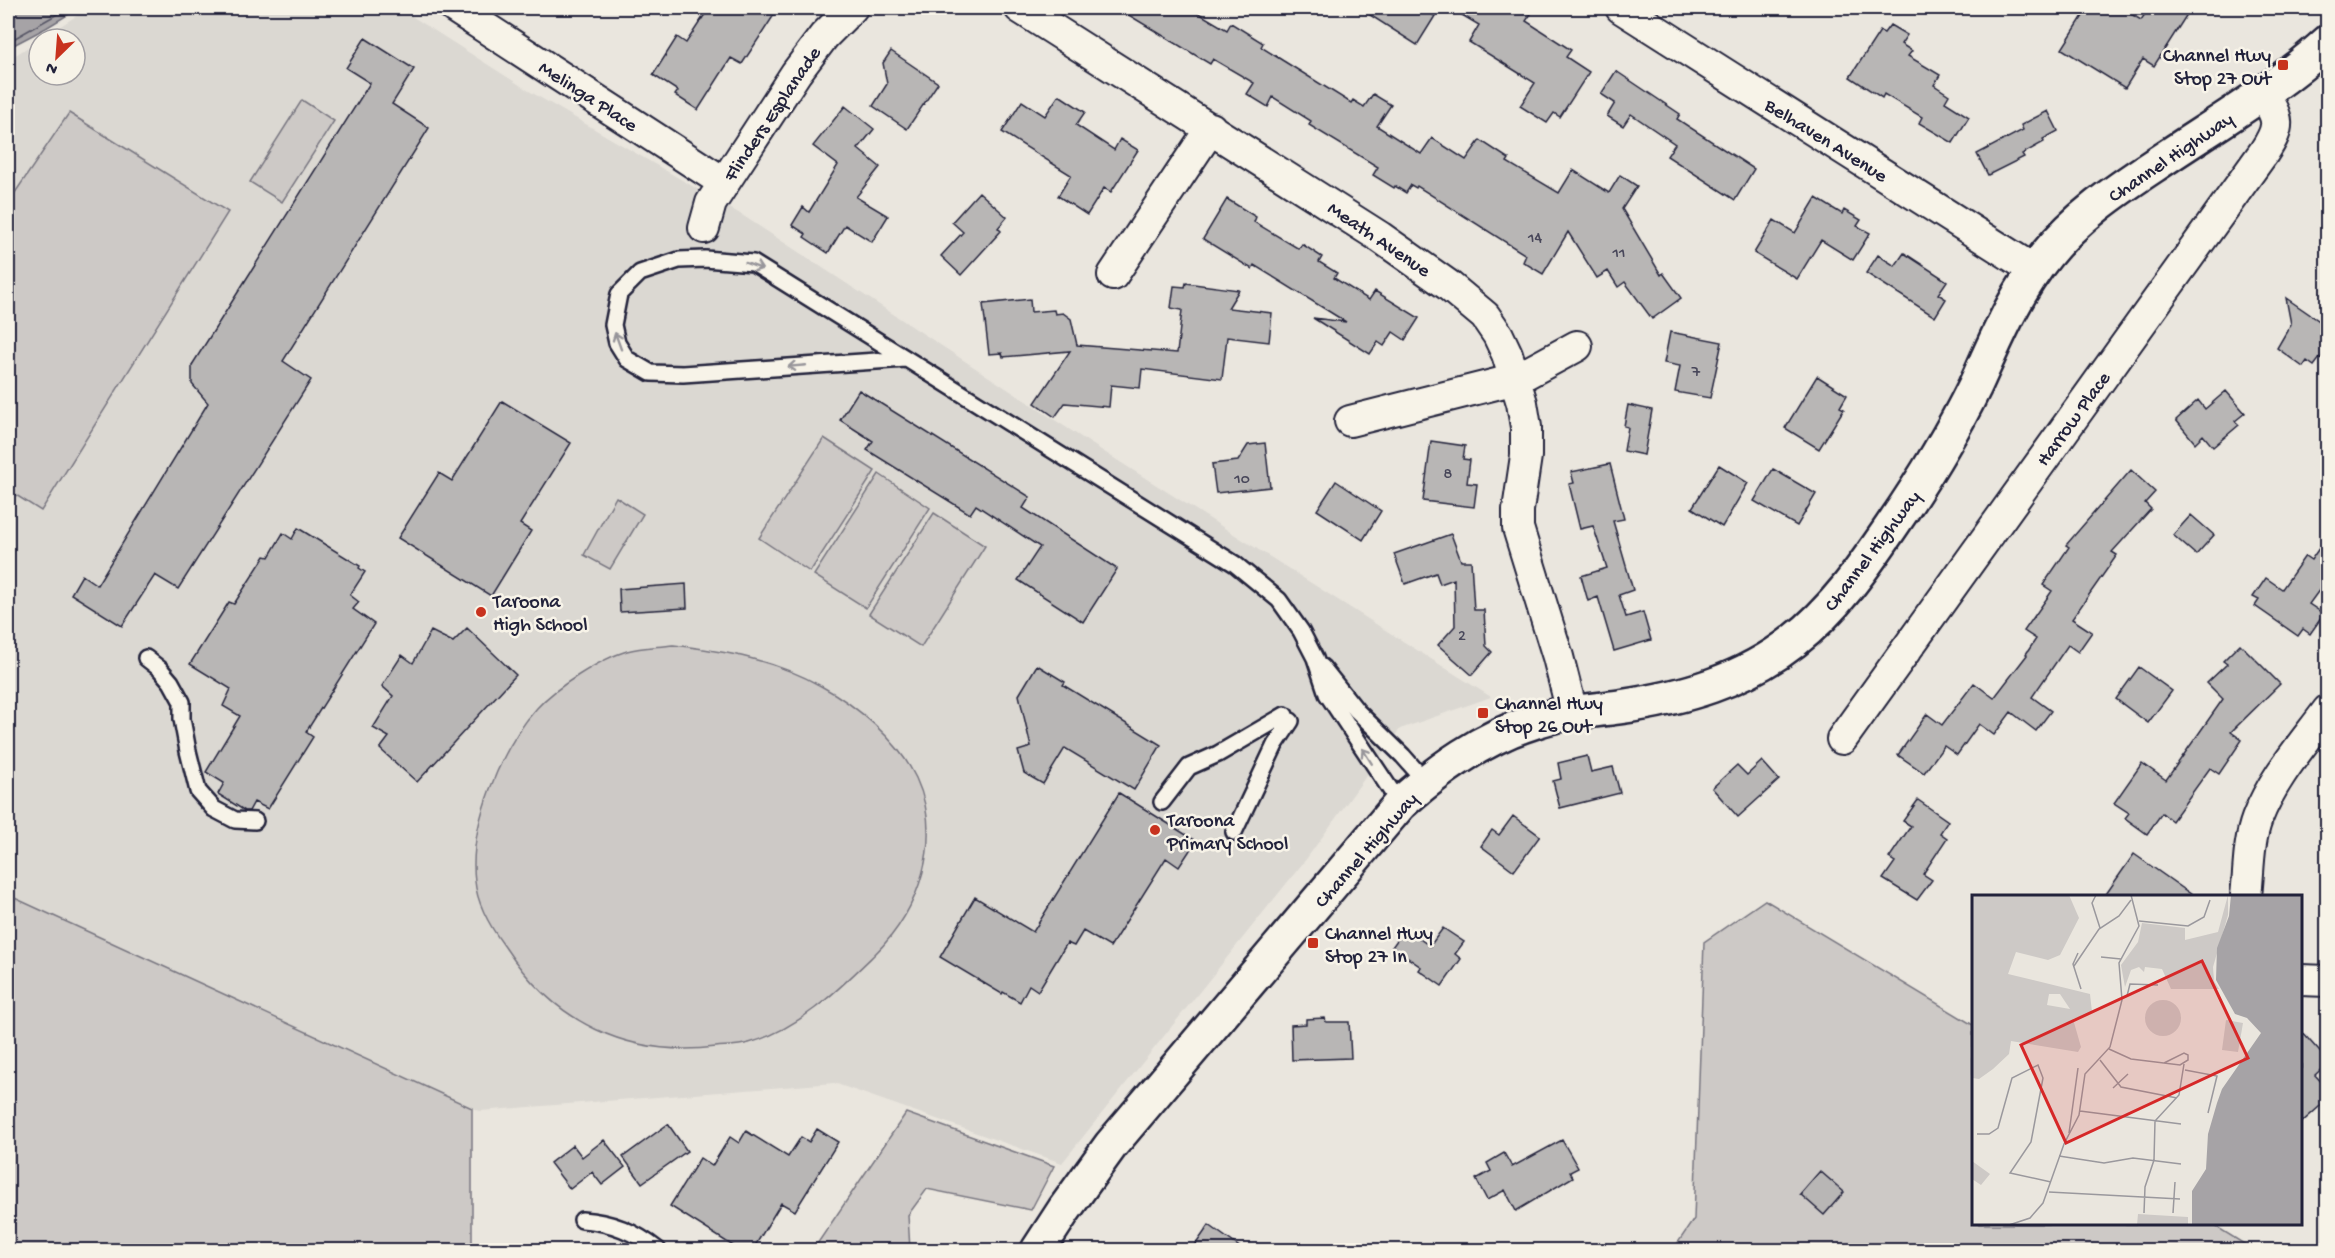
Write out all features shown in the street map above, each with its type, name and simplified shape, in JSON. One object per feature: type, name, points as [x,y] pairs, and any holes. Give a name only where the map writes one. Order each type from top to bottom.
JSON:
[{"type":"main road","name":"Channel Highway","points":[[1038,1251],[1064,1209],[1110,1145],[1400,804],[1425,781],[1469,751],[1514,728],[1535,720],[1572,712],[1664,699],[1714,686],[1741,675],[1770,659],[1797,639],[1849,586],[1913,494],[1974,388],[2006,318],[2034,270],[2063,236],[2117,190],[2262,93],[2328,42]]},
{"type":"street","name":"Melinga Place","points":[[455,8],[723,182]]},
{"type":"street","name":"Flinders Esplanade","points":[[705,243],[711,203],[723,182],[796,73],[824,36],[852,8]]},
{"type":"street","name":"Meath Avenue","points":[[1020,8],[1380,237],[1467,300],[1485,316],[1498,335],[1516,379],[1526,426],[1526,456],[1518,510],[1518,528],[1558,657],[1572,712]]},
{"type":"street","name":"Belhaven Avenue","points":[[1621,8],[2034,270]]},
{"type":"street","name":"Harrow Place","points":[[1842,738],[2264,153],[2277,131],[2277,123],[2276,112],[2262,93]]},
{"type":"street","points":[[1113,275],[1211,128]]},
{"type":"street","points":[[1350,421],[1516,379],[1577,346]]},
{"type":"street","points":[[2246,895],[2252,839],[2261,810],[2277,780],[2328,710]]},
{"type":"street","points":[[2302,980],[2328,981]]},
{"type":"lane","points":[[906,359],[683,374],[651,373],[627,359],[617,343],[613,325],[619,294],[640,273],[679,260],[705,243],[753,263],[1235,564],[1279,600],[1315,658],[1357,711],[1425,781]]},
{"type":"lane","points":[[146,657],[171,682],[182,702],[182,719],[198,791],[214,809],[235,820],[255,821]]},
{"type":"lane","points":[[1315,658],[1327,694],[1400,804]]},
{"type":"lane","points":[[1162,802],[1189,767],[1288,718],[1234,832]]},
{"type":"lane","points":[[582,1221],[600,1221],[621,1227],[645,1240],[658,1251]]},
{"type":"shaded area","name":"Taroona High School","points":[[89,8],[399,8],[529,91],[742,215],[1090,443],[1491,697],[1400,729],[1307,858],[1062,1163],[834,1083],[480,1111],[472,1108],[472,1250],[8,1250],[8,60],[27,48],[27,87],[87,87],[87,27],[59,27]]},
{"type":"shaded area","points":[[302,100],[334,121],[282,202],[250,182]]},
{"type":"shaded area","points":[[69,113],[228,212],[41,511],[8,490],[8,203]]},
{"type":"shaded area","points":[[824,438],[875,471],[810,572],[759,538]]},
{"type":"shaded area","points":[[879,474],[930,508],[866,608],[814,575]]},
{"type":"shaded area","points":[[616,497],[643,514],[610,569],[584,555]]},
{"type":"shaded area","points":[[934,513],[985,546],[921,647],[869,614]]},
{"type":"shaded area","points":[[673,645],[712,650],[768,663],[804,677],[834,694],[862,713],[898,750],[916,778],[924,801],[928,825],[923,872],[904,917],[890,937],[874,955],[817,1007],[767,1037],[741,1045],[683,1049],[652,1047],[623,1040],[595,1029],[546,996],[524,973],[490,924],[476,890],[474,860],[477,837],[490,789],[511,744],[537,708],[566,683],[604,660],[632,650]]},
{"type":"shaded area","points":[[8,895],[472,1108],[472,1250],[8,1250]]},
{"type":"shaded area","points":[[1765,900],[1972,1024],[1972,1225],[2214,1225],[2254,1250],[1673,1250],[1694,1219],[1704,942]]},
{"type":"shaded area","points":[[906,1113],[1054,1166],[1031,1210],[927,1189],[908,1215],[910,1250],[813,1250]]},
{"type":"water","points":[[8,8],[79,8],[48,27],[27,27],[27,38],[8,48]]},
{"type":"building","points":[[709,8],[763,8],[774,15],[742,64],[731,58],[698,110],[675,95],[678,91],[653,75],[677,37],[686,43]]},
{"type":"building","points":[[1117,8],[1190,8],[1227,30],[1231,23],[1263,43],[1261,47],[1351,103],[1353,100],[1364,107],[1373,94],[1391,105],[1377,126],[1421,154],[1432,138],[1466,160],[1480,140],[1509,159],[1507,162],[1559,193],[1573,170],[1609,193],[1620,175],[1637,186],[1622,209],[1661,275],[1663,273],[1681,298],[1652,319],[1625,282],[1618,287],[1608,271],[1597,278],[1568,232],[1543,274],[1523,262],[1526,255],[1417,186],[1416,188],[1411,185],[1406,193],[1373,175],[1378,167],[1309,125],[1311,121],[1273,97],[1268,107],[1247,94],[1254,83],[1213,59],[1210,64]]},
{"type":"building","points":[[1359,8],[1421,8],[1435,16],[1417,45]]},
{"type":"building","points":[[1450,8],[1535,8],[1526,21],[1571,50],[1566,57],[1589,72],[1560,117],[1554,113],[1547,123],[1520,106],[1535,83],[1469,42],[1479,25]]},
{"type":"building","points":[[2088,8],[2121,8],[2141,20],[2149,8],[2191,8],[2154,66],[2143,59],[2125,88],[2062,49]]},
{"type":"building","points":[[1890,25],[1907,35],[1901,44],[1912,51],[1908,56],[1940,75],[1934,85],[1949,95],[1945,102],[1969,117],[1953,143],[1919,123],[1922,117],[1884,94],[1882,98],[1850,77],[1880,31],[1884,33]]},
{"type":"building","points":[[365,38],[414,69],[392,104],[429,128],[283,361],[311,380],[178,589],[155,575],[122,626],[71,594],[82,575],[97,585],[208,403],[192,384],[192,365],[370,83],[346,68]]},
{"type":"building","points":[[891,51],[938,83],[907,129],[873,106],[887,84],[883,63]]},
{"type":"building","points":[[1616,71],[1680,114],[1677,119],[1754,169],[1735,200],[1667,156],[1675,144],[1631,114],[1623,126],[1607,116],[1615,103],[1601,94]]},
{"type":"building","points":[[1059,95],[1085,112],[1076,125],[1114,150],[1120,139],[1138,150],[1111,192],[1104,188],[1087,215],[1058,196],[1071,175],[1002,132],[1022,101],[1045,116]]},
{"type":"building","points":[[845,106],[874,129],[858,149],[880,167],[856,197],[888,216],[872,242],[845,225],[828,253],[804,237],[806,234],[792,225],[803,207],[809,212],[838,165],[813,146]]},
{"type":"building","points":[[2048,111],[2058,131],[2022,154],[2024,157],[1988,175],[1977,154],[2023,130],[2021,125]]},
{"type":"building","points":[[979,192],[1007,217],[998,228],[1001,231],[961,275],[941,256],[963,232],[952,222]]},
{"type":"building","points":[[1816,198],[1842,214],[1844,210],[1861,220],[1857,226],[1870,233],[1853,260],[1821,240],[1797,279],[1754,253],[1774,220],[1795,233]]},
{"type":"building","points":[[1227,199],[1256,217],[1254,222],[1299,249],[1302,244],[1322,257],[1319,262],[1337,273],[1334,278],[1369,300],[1375,291],[1419,318],[1405,340],[1393,332],[1384,346],[1378,342],[1370,354],[1313,318],[1346,322],[1254,265],[1252,269],[1203,239]]},
{"type":"building","points":[[1904,253],[1947,281],[1938,294],[1946,299],[1935,317],[1866,273],[1878,255],[1895,266]]},
{"type":"building","points":[[1186,283],[1239,290],[1228,308],[1272,313],[1269,342],[1227,337],[1222,379],[1142,369],[1140,388],[1111,385],[1109,407],[1065,403],[1055,417],[1035,403],[1070,351],[1003,357],[1002,353],[989,354],[983,304],[1030,299],[1031,312],[1054,310],[1055,314],[1063,313],[1071,319],[1077,345],[1177,353],[1182,310],[1171,308],[1174,286],[1185,287]]},
{"type":"building","points":[[2286,298],[2328,327],[2328,364],[2320,358],[2314,366],[2307,361],[2303,367],[2277,348],[2291,324]]},
{"type":"building","points":[[1670,332],[1722,342],[1710,398],[1675,392],[1680,366],[1664,363]]},
{"type":"building","points":[[1817,376],[1847,395],[1840,407],[1844,409],[1819,449],[1785,428]]},
{"type":"building","points":[[859,390],[1030,497],[1023,508],[1117,569],[1083,622],[1018,580],[1040,547],[976,505],[970,514],[867,450],[873,441],[840,420]]},
{"type":"building","points":[[2226,391],[2245,413],[2235,421],[2239,425],[2213,447],[2203,435],[2195,443],[2176,420],[2198,400],[2205,409]]},
{"type":"building","name":"Taroona High School","points":[[502,401],[571,443],[520,524],[531,531],[491,596],[398,538],[439,473],[452,481]]},
{"type":"building","points":[[1628,405],[1652,410],[1644,455],[1624,451],[1628,427],[1624,426]]},
{"type":"building","points":[[1431,441],[1465,446],[1463,459],[1470,460],[1467,483],[1477,484],[1474,507],[1423,501]]},
{"type":"building","points":[[1265,443],[1270,487],[1216,493],[1212,464],[1238,461],[1248,445]]},
{"type":"building","points":[[1610,464],[1624,519],[1613,521],[1633,590],[1619,595],[1626,617],[1643,612],[1651,640],[1614,651],[1598,597],[1588,601],[1581,576],[1607,568],[1593,526],[1580,529],[1569,484],[1574,483],[1571,472]]},
{"type":"building","points":[[1719,465],[1748,483],[1722,527],[1692,508]]},
{"type":"building","points":[[1773,469],[1816,494],[1797,526],[1754,501]]},
{"type":"building","points":[[2131,470],[2155,492],[2145,503],[2151,509],[2112,552],[2117,555],[2072,619],[2092,632],[2078,652],[2068,645],[2032,697],[2051,711],[2036,731],[2011,712],[1994,735],[1979,724],[1957,755],[1944,746],[1924,773],[1898,755],[1927,714],[1942,725],[1974,683],[1994,698],[2027,655],[2036,639],[2024,631],[2052,591],[2043,585],[2069,547],[2066,545]]},
{"type":"building","points":[[1336,481],[1381,511],[1363,540],[1317,510]]},
{"type":"building","points":[[2191,515],[2214,535],[2196,555],[2173,535]]},
{"type":"building","points":[[298,528],[360,566],[359,568],[365,572],[350,595],[359,602],[353,609],[374,624],[306,732],[313,737],[268,809],[254,802],[249,811],[245,811],[218,794],[224,783],[206,772],[240,716],[223,706],[231,689],[190,664],[229,602],[234,604],[265,556],[269,557],[283,533],[292,539]]},
{"type":"building","points":[[1451,534],[1461,561],[1471,561],[1474,610],[1484,610],[1486,646],[1492,652],[1472,675],[1438,645],[1455,626],[1454,579],[1440,584],[1436,573],[1405,584],[1394,554]]},
{"type":"building","points":[[2328,535],[2328,578],[2309,604],[2324,614],[2310,634],[2303,629],[2298,636],[2255,606],[2259,600],[2253,597],[2266,578],[2282,589],[2305,556],[2311,560]]},
{"type":"building","points":[[686,584],[687,608],[620,612],[619,589]]},
{"type":"building","points":[[467,628],[516,675],[417,782],[380,749],[389,737],[373,728],[393,696],[382,686],[402,655],[413,663],[431,631],[453,642]]},
{"type":"building","points":[[2240,644],[2280,684],[2231,732],[2242,740],[2219,774],[2210,768],[2172,821],[2162,813],[2147,834],[2125,818],[2129,813],[2114,803],[2142,763],[2166,780],[2223,699],[2207,683],[2227,664],[2223,661]]},
{"type":"building","points":[[1037,665],[1065,682],[1063,685],[1161,745],[1134,790],[1065,748],[1043,784],[1024,773],[1018,751],[1031,747],[1019,695]]},
{"type":"building","points":[[2139,667],[2172,691],[2148,723],[2116,699]]},
{"type":"building","points":[[1587,756],[1591,772],[1613,767],[1620,793],[1560,808],[1553,781],[1561,779],[1558,763]]},
{"type":"building","points":[[1762,761],[1779,780],[1738,817],[1712,788],[1737,765],[1747,775]]},
{"type":"building","points":[[1119,793],[1196,841],[1179,867],[1166,858],[1110,947],[1083,931],[1074,946],[1067,943],[1038,991],[1029,985],[1020,1002],[1003,992],[1002,994],[940,957],[975,897],[1033,932]]},
{"type":"building","points":[[1918,800],[1948,821],[1940,833],[1947,838],[1923,874],[1932,880],[1917,900],[1883,879],[1895,862],[1889,858],[1911,826],[1903,821]]},
{"type":"building","points":[[1513,816],[1540,836],[1514,871],[1481,846],[1492,830],[1499,835]]},
{"type":"building","points":[[2134,854],[2192,895],[2105,895]]},
{"type":"building","points":[[1443,928],[1464,942],[1455,954],[1461,959],[1442,986],[1419,970],[1421,967],[1392,947],[1405,929],[1430,946]]},
{"type":"building","points":[[1325,1018],[1326,1022],[1349,1022],[1351,1058],[1292,1060],[1291,1025],[1306,1024],[1306,1019]]},
{"type":"building","points":[[2302,1032],[2328,1061],[2315,1075],[2328,1089],[2328,1099],[2302,1122]]},
{"type":"building","points":[[668,1124],[687,1151],[642,1183],[623,1157]]},
{"type":"building","points":[[817,1129],[838,1142],[795,1211],[781,1203],[752,1251],[741,1251],[670,1206],[700,1158],[712,1166],[730,1137],[739,1143],[746,1131],[788,1157],[801,1137],[809,1142]]},
{"type":"building","points":[[604,1140],[625,1167],[602,1185],[592,1172],[570,1189],[550,1163],[573,1145],[582,1157]]},
{"type":"building","points":[[1562,1140],[1578,1168],[1570,1172],[1573,1177],[1516,1211],[1505,1190],[1487,1200],[1476,1179],[1491,1171],[1487,1163],[1504,1153],[1512,1167]]},
{"type":"building","points":[[1820,1171],[1844,1192],[1824,1215],[1800,1194]]},
{"type":"building","points":[[1209,1225],[1245,1251],[1191,1251]]},
{"type":"place","name":"Channel Hwy Stop 27 Out","points":[[2283,65]]},
{"type":"place","name":"Taroona High School","points":[[481,612]]},
{"type":"place","name":"Channel Hwy Stop 26 Out","points":[[1483,713]]},
{"type":"place","name":"Taroona Primary School","points":[[1155,830]]},
{"type":"place","name":"Channel Hwy Stop 27 In","points":[[1313,943]]}]
